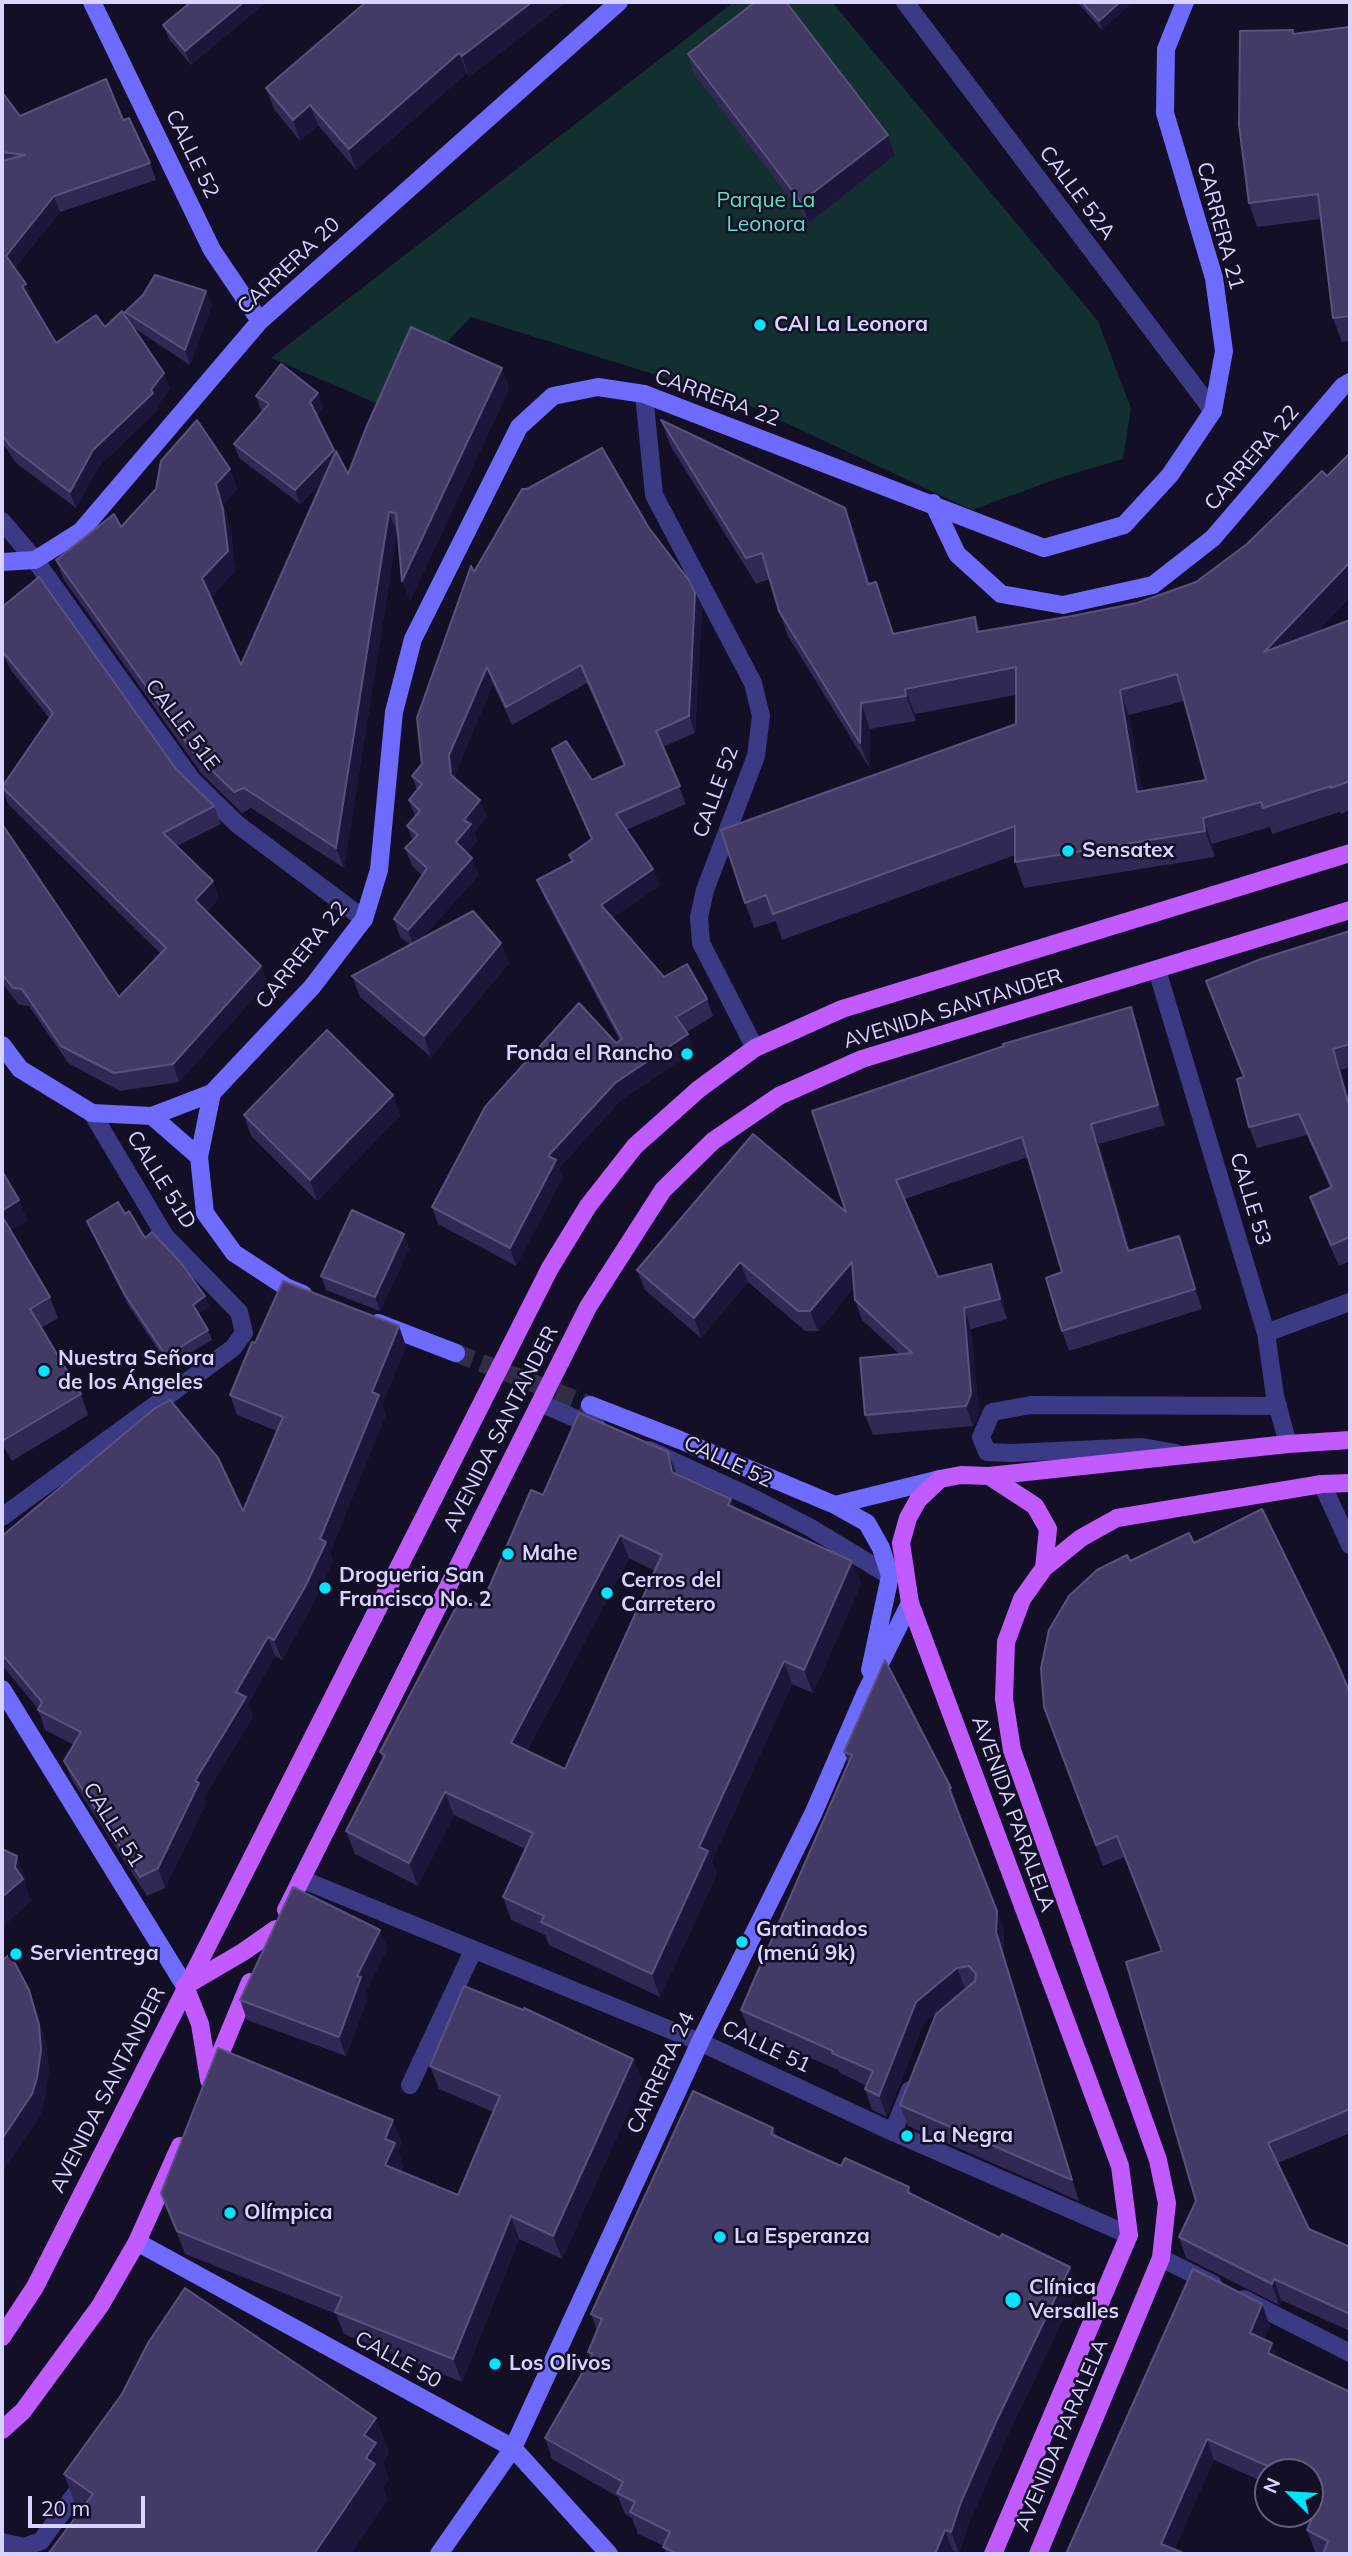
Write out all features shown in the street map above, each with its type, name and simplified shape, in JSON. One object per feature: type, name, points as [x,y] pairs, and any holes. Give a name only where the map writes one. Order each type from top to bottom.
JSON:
[{"type":"main road","name":"CARRERA 20","points":[[2,562],[35,560],[81,531],[260,321],[619,2]]},
{"type":"main road","name":"CARRERA 21","points":[[933,503],[1044,548],[1124,525],[1170,474],[1213,411],[1224,351],[1214,278],[1165,113],[1166,49],[1185,2]]},
{"type":"main road","name":"CALLE 52","points":[[98,4],[212,250],[260,321]]},
{"type":"main road","name":"CARRERA 22","points":[[212,1093],[312,987],[364,919],[379,870],[394,712],[412,639],[519,427],[554,396],[598,387],[644,394],[933,503],[957,554],[1001,594],[1063,605],[1153,585],[1213,538],[1343,386],[1350,382]]},
{"type":"main road","name":"AVENIDA SANTANDER","points":[[2,2337],[35,2287],[550,1268],[588,1206],[635,1146],[699,1089],[755,1048],[842,1009],[1350,853]]},
{"type":"main road","name":"AVENIDA SANTANDER","points":[[186,1986],[200,2024],[207,2086],[249,1985],[276,1929],[588,1307],[663,1190],[713,1140],[779,1097],[862,1059],[1350,910]]},
{"type":"main road","name":"CALLE 51D","points":[[2,1045],[20,1069],[92,1113],[152,1116],[212,1093]]},
{"type":"main road","points":[[212,1093],[199,1157],[205,1213],[234,1253],[286,1287],[322,1301]]},
{"type":"main road","points":[[152,1116],[199,1157]]},
{"type":"main road","points":[[359,1315],[456,1353]]},
{"type":"main road","name":"CALLE 52","points":[[590,1405],[835,1504],[867,1523],[881,1548],[890,1576]]},
{"type":"main road","points":[[835,1504],[961,1475],[989,1476],[1288,1444],[1350,1440]]},
{"type":"main road","points":[[989,1476],[1035,1506],[1048,1529],[1044,1568]]},
{"type":"main road","name":"AVENIDA PARALELA","points":[[940,1479],[918,1500],[908,1517],[901,1543],[911,1604],[1120,2166],[1129,2235],[993,2554]]},
{"type":"main road","name":"AVENIDA PARALELA","points":[[1038,2554],[1161,2258],[1167,2203],[1158,2160],[1012,1750],[1003,1699],[1006,1642],[1022,1599],[1044,1568],[1081,1538],[1117,1518],[1322,1484],[1350,1483]]},
{"type":"main road","points":[[864,1694],[890,1576]]},
{"type":"main road","name":"CARRERA 24","points":[[439,2554],[513,2448],[700,2042],[813,1814],[864,1694],[911,1604]]},
{"type":"main road","name":"CALLE 51","points":[[2,1689],[186,1986]]},
{"type":"main road","points":[[186,1986],[276,1929]]},
{"type":"main road","points":[[2,2430],[23,2410],[100,2306],[136,2242],[186,2135]]},
{"type":"main road","name":"CALLE 50","points":[[136,2242],[513,2448],[609,2554]]},
{"type":"street","name":"CALLE 52A","points":[[905,2],[1213,411]]},
{"type":"street","name":"CALLE 52","points":[[644,394],[654,495],[753,683],[761,716],[756,756],[705,890],[699,917],[701,943],[755,1048]]},
{"type":"street","name":"CALLE 51E","points":[[2,521],[35,560],[192,780],[237,824],[364,919]]},
{"type":"street","name":"CALLE 53","points":[[1157,970],[1266,1333],[1278,1406],[1288,1444]]},
{"type":"street","name":"CALLE 51D","points":[[2,1517],[233,1348],[244,1333],[239,1312],[165,1236],[92,1113]]},
{"type":"street","points":[[1266,1333],[1350,1302]]},
{"type":"street","points":[[540,1403],[613,1434]]},
{"type":"street","points":[[1190,1455],[1142,1447],[987,1452],[981,1437],[992,1412],[1031,1405],[1278,1406]]},
{"type":"street","name":"CALLE 52","points":[[638,1445],[766,1504],[890,1576]]},
{"type":"street","points":[[1322,1484],[1350,1545]]},
{"type":"street","name":"CALLE 51","points":[[301,1879],[700,2042],[893,2132],[1129,2235]]},
{"type":"street","points":[[410,2085],[473,1951]]},
{"type":"street","points":[[893,2132],[916,2074]]},
{"type":"street","points":[[1161,2258],[1350,2353]]},
{"type":"street","points":[[2,2542],[24,2547],[41,2541],[95,2466]]},
{"type":"green space","name":"Parque La Leonora","points":[[734,2],[832,2],[1098,321],[1131,408],[1123,459],[1062,477],[972,510],[739,401],[471,317],[385,407],[271,358]]},
{"type":"building","points":[[191,2],[244,2],[185,51],[163,25]]},
{"type":"building","points":[[366,2],[532,2],[462,56],[459,53],[349,149],[310,105],[293,120],[266,88]]},
{"type":"building","points":[[755,2],[786,2],[888,135],[801,202],[688,54]]},
{"type":"building","points":[[1082,2],[1120,2],[1099,21]]},
{"type":"building","points":[[1349,27],[1350,316],[1333,318],[1318,194],[1249,203],[1239,125],[1240,31],[1293,30],[1293,34]]},
{"type":"building","points":[[106,79],[123,120],[129,118],[150,163],[54,196],[6,256],[26,284],[22,286],[56,343],[96,315],[105,327],[122,311],[164,373],[151,390],[153,393],[93,450],[70,492],[10,446],[2,434],[2,161],[25,155],[2,152],[2,92],[20,116]]},
{"type":"building","points":[[155,275],[206,291],[185,350],[125,312],[143,295]]},
{"type":"building","points":[[411,327],[502,368],[402,581],[396,513],[389,512],[336,848],[244,788],[234,792],[193,752],[56,560],[114,514],[121,527],[156,489],[161,461],[197,420],[230,469],[216,484],[223,510],[228,551],[202,578],[241,665],[336,451],[348,474]]},
{"type":"building","points":[[281,364],[318,393],[310,402],[334,450],[295,490],[234,444],[269,404],[256,396]]},
{"type":"building","points":[[661,420],[845,508],[868,584],[876,582],[893,634],[975,617],[977,632],[1072,616],[1137,603],[1196,582],[1247,544],[1322,471],[1327,476],[1350,453],[1350,562],[1264,652],[1350,620],[1350,781],[1263,808],[1261,802],[1203,818],[1205,831],[1015,862],[1015,826],[773,914],[766,895],[745,903],[721,830],[1016,724],[1016,667],[905,689],[906,696],[861,703],[860,743],[779,611],[762,553],[746,558]],"holes":[[[1177,674],[1206,780],[1137,792],[1120,690]]]},
{"type":"building","points":[[602,448],[649,528],[688,579],[695,593],[689,716],[656,731],[680,786],[616,814],[653,869],[601,905],[664,977],[687,964],[707,999],[676,1017],[688,1034],[615,1083],[548,1156],[556,1160],[510,1248],[432,1207],[485,1107],[579,1003],[616,1043],[622,1039],[537,880],[573,861],[569,855],[592,839],[552,749],[566,741],[592,780],[625,765],[581,665],[506,707],[487,667],[449,755],[451,775],[480,800],[464,820],[471,824],[456,842],[472,858],[408,930],[394,919],[427,868],[405,848],[418,835],[407,826],[420,811],[409,800],[422,784],[412,776],[422,764],[417,718],[471,566],[474,572],[522,489],[527,489]]},
{"type":"building","points":[[39,577],[176,769],[214,806],[163,833],[213,881],[195,900],[261,966],[173,1064],[114,1073],[61,1046],[22,989],[13,988],[2,974],[2,824],[119,997],[166,948],[2,787],[53,713],[2,648],[2,607]]},
{"type":"building","points":[[473,911],[501,943],[424,1036],[352,976]]},
{"type":"building","points":[[1350,931],[1350,1044],[1333,1049],[1350,1109],[1350,1237],[1331,1245],[1310,1197],[1332,1187],[1299,1114],[1249,1127],[1237,1079],[1244,1077],[1206,981],[1261,959]]},
{"type":"building","points":[[1131,1007],[1158,1105],[1091,1124],[1128,1251],[1179,1236],[1195,1289],[1062,1331],[1046,1278],[1062,1272],[1022,1137],[896,1180],[938,1277],[991,1264],[1000,1299],[964,1308],[971,1394],[966,1406],[865,1415],[860,1358],[912,1353],[855,1300],[852,1262],[810,1311],[798,1311],[740,1262],[694,1318],[637,1270],[753,1134],[846,1212],[812,1111],[1004,1046],[1003,1044]]},
{"type":"building","points":[[327,1030],[393,1095],[310,1180],[244,1115]]},
{"type":"building","points":[[2,1171],[19,1200],[2,1211]]},
{"type":"building","points":[[118,1202],[125,1214],[129,1211],[145,1238],[152,1232],[181,1263],[205,1296],[193,1305],[208,1330],[166,1356],[125,1295],[87,1221]]},
{"type":"building","points":[[352,1210],[404,1234],[375,1297],[321,1276]]},
{"type":"building","points":[[2,1216],[50,1297],[30,1309],[81,1394],[4,1440],[2,1436]]},
{"type":"building","points":[[283,1281],[399,1326],[372,1392],[379,1395],[320,1539],[326,1542],[305,1587],[274,1640],[268,1637],[236,1692],[246,1697],[195,1781],[199,1783],[158,1868],[140,1877],[64,1761],[81,1732],[38,1710],[42,1702],[2,1654],[2,1536],[154,1409],[170,1400],[218,1458],[243,1511],[283,1417],[230,1395],[252,1342],[255,1343]]},
{"type":"building","points":[[579,1413],[668,1452],[672,1472],[731,1499],[728,1505],[852,1561],[804,1670],[784,1661],[699,1847],[708,1851],[652,1974],[541,1922],[544,1916],[503,1897],[533,1833],[445,1792],[409,1863],[346,1831],[385,1755],[380,1752],[462,1596],[481,1606],[531,1490],[543,1495]],"holes":[[[620,1535],[662,1555],[565,1769],[511,1743]]]},
{"type":"building","points":[[1262,1509],[1350,1693],[1350,2109],[1268,2143],[1309,2229],[1350,2247],[1350,2314],[1274,2279],[1272,2284],[1179,2237],[1196,2201],[1126,1962],[1162,1951],[1117,1836],[1096,1845],[1044,1707],[1041,1668],[1049,1630],[1069,1596],[1097,1570],[1127,1555],[1130,1561],[1189,1533],[1194,1543]]},
{"type":"building","points":[[885,1660],[951,1788],[949,1789],[997,1911],[996,1932],[1072,2180],[900,2105],[936,2014],[975,1981],[976,1974],[969,1966],[957,1968],[916,2002],[879,2096],[865,2089],[873,2071],[741,2010],[852,1755],[844,1752]]},
{"type":"building","points":[[2,1849],[17,1856],[15,1867],[23,1879],[2,1897]]},
{"type":"building","points":[[293,1887],[380,1930],[357,1976],[361,1977],[339,2037],[240,2000]]},
{"type":"building","points":[[10,1954],[29,1990],[39,2025],[41,2050],[32,2094],[2,2139],[2,1961]]},
{"type":"building","points":[[464,1986],[523,2010],[524,2008],[633,2059],[553,2236],[511,2216],[453,2359],[335,2312],[342,2297],[177,2231],[161,2193],[218,2048],[393,2120],[385,2139],[395,2143],[385,2165],[458,2195],[500,2096],[430,2066]]},
{"type":"building","points":[[693,2091],[773,2128],[771,2134],[841,2166],[845,2158],[909,2187],[907,2192],[1000,2238],[1002,2234],[1070,2267],[996,2422],[961,2502],[951,2532],[945,2530],[935,2554],[678,2554],[663,2547],[670,2532],[630,2512],[635,2502],[617,2493],[623,2482],[545,2438],[593,2354],[588,2352],[602,2319],[591,2314]]},
{"type":"building","points":[[1193,2269],[1262,2304],[1250,2333],[1272,2343],[1268,2353],[1350,2392],[1350,2554],[1323,2554],[1328,2541],[1307,2530],[1324,2528],[1324,2458],[1254,2460],[1207,2439],[1161,2544],[1186,2554],[1066,2554]]},
{"type":"building","points":[[185,2288],[376,2418],[364,2435],[376,2443],[366,2458],[375,2464],[314,2554],[48,2554],[93,2494],[64,2474],[122,2394],[148,2343]]},
{"type":"tunnel","points":[[456,1353],[590,1405]]},
{"type":"place","name":"CAI La Leonora","points":[[760,325]]},
{"type":"place","name":"Sensatex","points":[[1068,851]]},
{"type":"place","name":"Fonda el Rancho","points":[[687,1054]]},
{"type":"place","name":"Nuestra Señora de los Ángeles","points":[[44,1371]]},
{"type":"place","name":"Mahe","points":[[508,1554]]},
{"type":"place","name":"Drogueria San Francisco No. 2","points":[[325,1588]]},
{"type":"place","name":"Cerros del Carretero","points":[[607,1593]]},
{"type":"place","name":"Gratinados (menú 9k)","points":[[742,1942]]},
{"type":"place","name":"Servientrega","points":[[16,1954]]},
{"type":"place","name":"La Negra","points":[[907,2136]]},
{"type":"place","name":"Olímpica","points":[[230,2213]]},
{"type":"place","name":"La Esperanza","points":[[720,2237]]},
{"type":"place","name":"Clínica Versalles","points":[[1013,2300]]},
{"type":"place","name":"Los Olivos","points":[[495,2364]]}]
